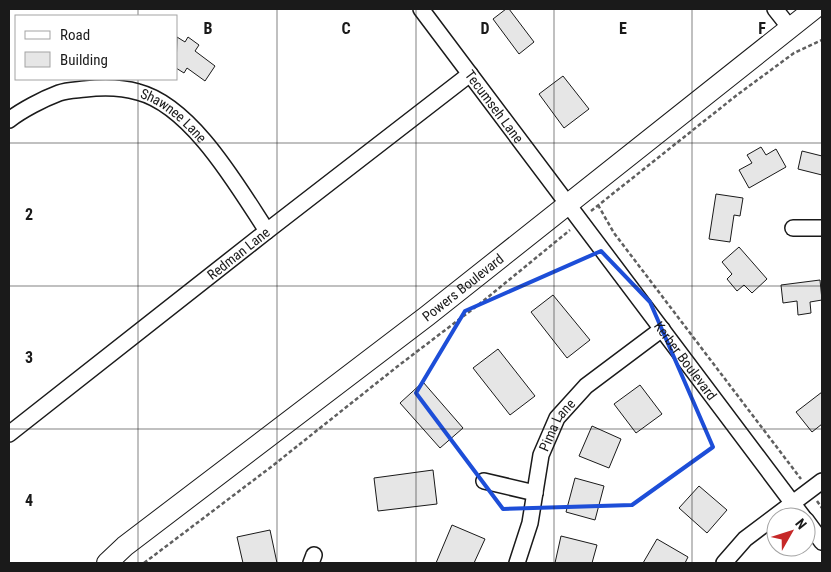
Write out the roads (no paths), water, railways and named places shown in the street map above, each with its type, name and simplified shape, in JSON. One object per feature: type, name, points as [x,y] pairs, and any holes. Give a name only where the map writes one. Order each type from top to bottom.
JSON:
[{"type":"main road","name":"Powers Boulevard","points":[[107,563],[125,546],[427,316],[814,9]]},
{"type":"street","name":"Tecumseh Lane","points":[[421,9],[568,204]]},
{"type":"street","points":[[774,9],[790,28]]},
{"type":"street","name":"Redman Lane","points":[[9,434],[470,74]]},
{"type":"street","name":"Shawnee Lane","points":[[9,120],[60,92],[100,87],[138,92],[159,101],[173,110],[201,136],[227,170],[267,231]]},
{"type":"street","name":"Kerber Boulevard","points":[[568,204],[796,507]]},
{"type":"street","points":[[793,228],[822,228]]},
{"type":"street","name":"Pima Lane","points":[[517,563],[530,523],[541,455],[557,418],[586,386],[662,328]]},
{"type":"street","points":[[484,481],[535,493]]},
{"type":"street","points":[[724,563],[745,539],[822,481]]}]
